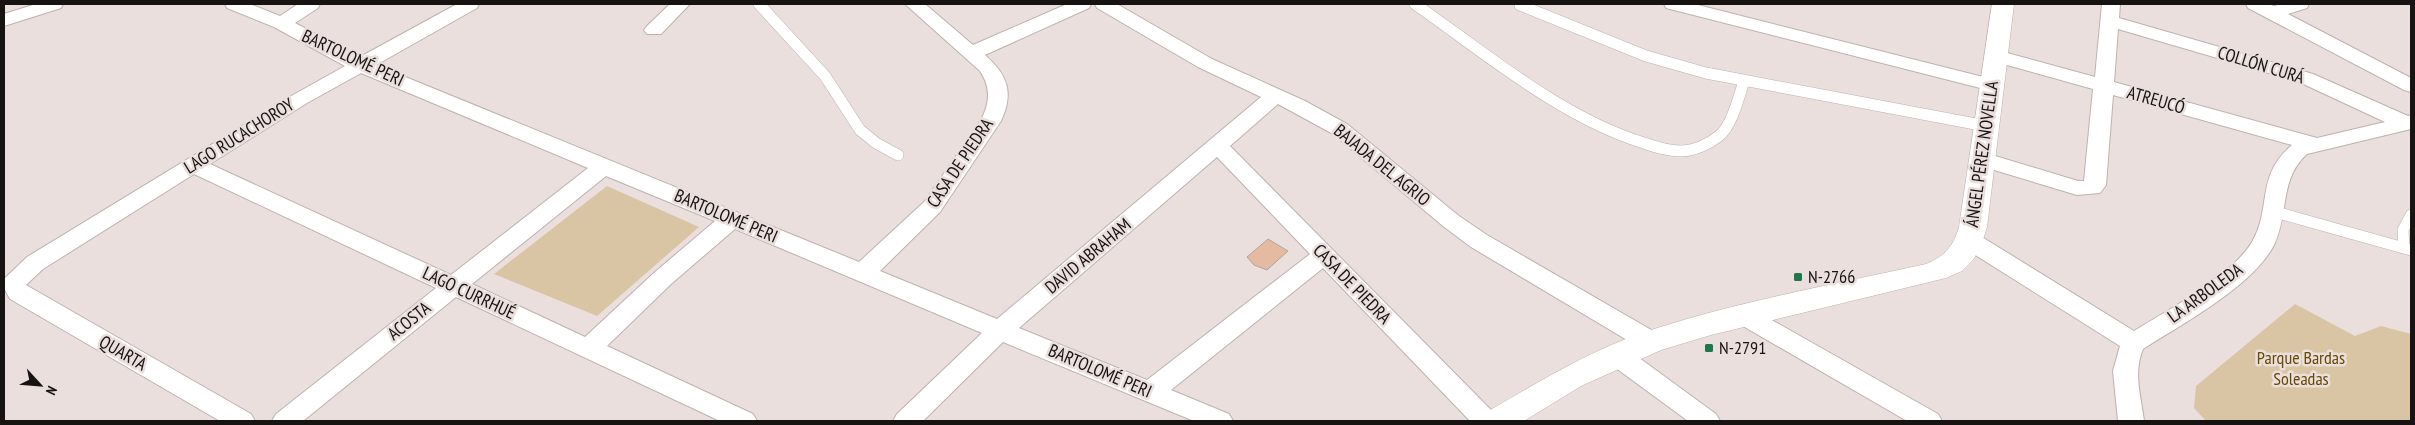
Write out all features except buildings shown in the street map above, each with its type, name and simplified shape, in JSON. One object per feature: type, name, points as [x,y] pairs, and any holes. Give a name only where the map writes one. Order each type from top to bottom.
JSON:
[{"type":"main road","name":"ÁNGEL PÉREZ NOVELLA","points":[[1498,421],[1570,378],[1651,342],[1745,316],[1943,269],[1956,262],[1964,252],[1969,240],[2003,4]]},
{"type":"street","points":[[4,20],[54,4]]},
{"type":"street","name":"BARTOLOMÉ PERI","points":[[234,4],[281,23],[359,64],[1220,421]]},
{"type":"street","points":[[281,23],[312,4]]},
{"type":"street","name":"LAGO RUCACHOROY","points":[[16,280],[35,263],[359,64],[470,4]]},
{"type":"street","points":[[654,30],[682,4]]},
{"type":"street","name":"CASA DE PIEDRA","points":[[863,273],[932,207],[991,121],[998,106],[999,93],[991,73],[972,53],[914,4]]},
{"type":"street","points":[[972,53],[1082,4]]},
{"type":"street","name":"BAJADA DEL AGRIO","points":[[1104,4],[1205,63],[1340,129],[1451,221],[1479,241],[1651,342]]},
{"type":"street","points":[[1673,4],[1992,85]]},
{"type":"street","points":[[2255,4],[2411,86]]},
{"type":"street","points":[[2272,13],[2300,4]]},
{"type":"street","points":[[1982,159],[2066,185],[2085,189],[2092,188],[2096,180],[2111,12]]},
{"type":"street","name":"COLLÓN CURÁ","points":[[2111,12],[2306,78],[2409,122]]},
{"type":"street","name":"ATREUCÓ","points":[[1996,56],[2317,145]]},
{"type":"street","name":"DAVID ABRAHAM","points":[[906,421],[1000,330],[1218,147],[1275,96]]},
{"type":"street","name":"LA ARBOLEDA","points":[[2134,343],[2233,276],[2250,262],[2262,246],[2269,230],[2279,178],[2289,156],[2300,149],[2409,122]]},
{"type":"street","name":"CASA DE PIEDRA","points":[[1218,147],[1486,421]]},
{"type":"street","name":"LAGO CURRHUÉ","points":[[193,165],[744,421]]},
{"type":"street","name":"ACOSTA","points":[[285,421],[604,166]]},
{"type":"street","points":[[588,349],[663,278],[732,219]]},
{"type":"street","points":[[1969,240],[2134,343],[2128,352],[2125,364],[2131,421]]},
{"type":"street","points":[[1150,392],[1324,255]]},
{"type":"street","name":"QUARTA","points":[[16,280],[14,285],[18,293],[242,421]]},
{"type":"street","points":[[1745,316],[1929,421]]},
{"type":"street","points":[[1618,356],[1707,421]]},
{"type":"lane","points":[[759,4],[825,76],[860,130],[876,143],[898,155]]},
{"type":"lane","points":[[1415,4],[1557,103],[1617,134],[1653,146],[1681,151],[1701,147],[1721,135],[1736,107],[1744,81]]},
{"type":"lane","points":[[1520,5],[1646,56],[1706,74],[1986,126]]},
{"type":"lane","points":[[2272,211],[2408,249]]},
{"type":"lane","points":[[2408,249],[2402,235],[2405,221],[2411,215]]},
{"type":"green space","points":[[607,186],[699,227],[597,316],[494,274]]},
{"type":"green space","name":"Parque Bardas Soleadas","points":[[2295,304],[2355,336],[2381,326],[2411,334],[2411,421],[2206,421],[2194,408],[2196,386]]},
{"type":"place","name":"N-2766","points":[[1798,277]]},
{"type":"place","name":"N-2791","points":[[1709,348]]}]
